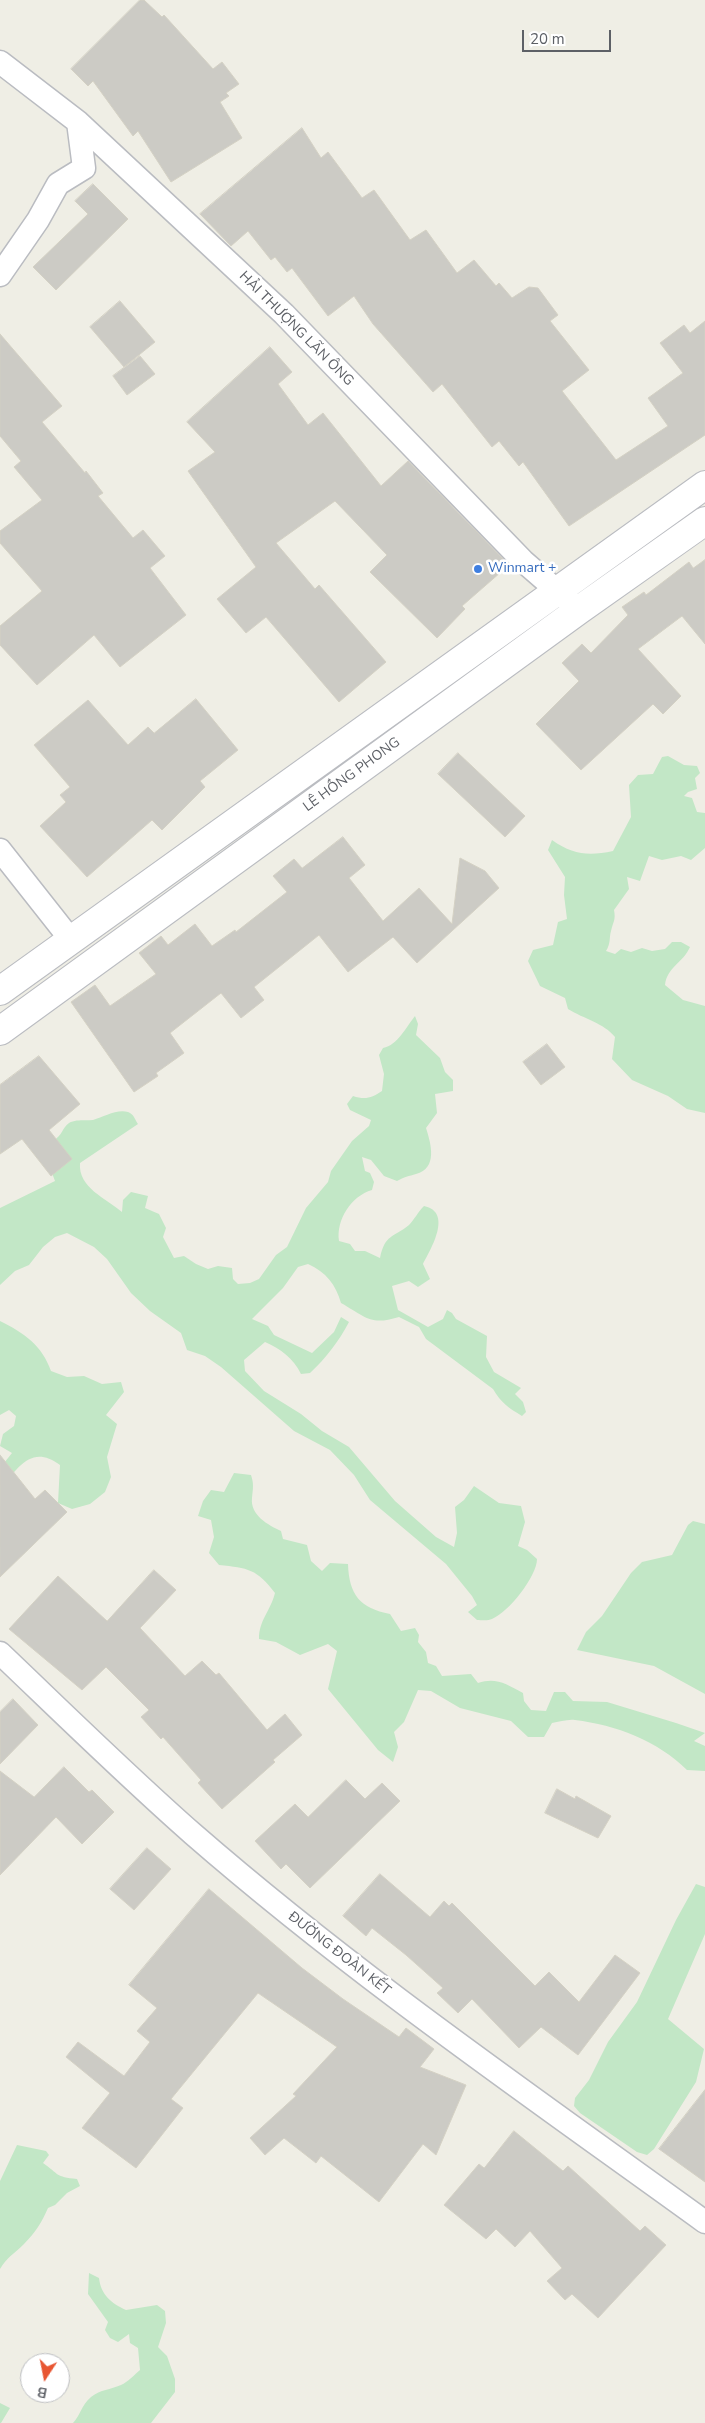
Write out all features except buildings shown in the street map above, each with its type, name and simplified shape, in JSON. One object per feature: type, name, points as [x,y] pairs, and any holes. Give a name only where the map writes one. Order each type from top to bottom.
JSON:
[{"type":"street","name":"HẢI THƯỢNG LÃN ÔNG","points":[[0,62],[78,122],[284,314],[523,561],[579,610]]},
{"type":"street","points":[[0,275],[38,220],[58,184],[84,168],[78,122]]},
{"type":"street","points":[[0,991],[705,485]]},
{"type":"street","name":"LÊ HỒNG PHONG","points":[[0,1031],[579,610],[705,521]]},
{"type":"street","points":[[0,850],[71,940]]},
{"type":"street","name":"ĐƯỜNG ĐOÀN KẾT","points":[[0,1653],[192,1834],[285,1911],[429,2025],[705,2222]]},
{"type":"green space","points":[[668,756],[684,765],[697,766],[700,773],[695,778],[697,789],[688,792],[684,796],[692,798],[697,812],[705,813],[705,848],[691,860],[681,856],[662,860],[649,856],[640,881],[627,877],[629,889],[614,910],[609,945],[606,951],[615,954],[621,949],[631,952],[642,948],[652,951],[665,949],[672,942],[681,942],[690,947],[672,969],[665,985],[683,1000],[705,1006],[705,1113],[687,1109],[668,1096],[632,1080],[612,1059],[615,1037],[600,1025],[568,1009],[565,998],[540,986],[528,961],[533,950],[553,945],[558,922],[567,919],[564,895],[565,877],[548,850],[552,840],[567,849],[581,853],[596,854],[613,851],[631,817],[629,785],[638,775],[653,774],[662,757]]},
{"type":"green space","points":[[415,1016],[418,1024],[416,1035],[440,1058],[445,1072],[453,1080],[453,1091],[435,1094],[437,1113],[426,1128],[431,1148],[428,1167],[423,1171],[397,1181],[384,1176],[371,1160],[362,1157],[365,1171],[370,1173],[374,1182],[372,1190],[364,1193],[346,1210],[340,1225],[339,1241],[350,1244],[355,1251],[365,1251],[380,1258],[387,1240],[409,1225],[424,1206],[433,1210],[437,1215],[439,1223],[431,1249],[423,1264],[430,1279],[418,1287],[409,1281],[392,1286],[398,1310],[428,1327],[443,1319],[447,1310],[456,1319],[487,1336],[486,1357],[494,1372],[521,1388],[515,1394],[523,1402],[526,1412],[522,1416],[509,1408],[493,1389],[426,1339],[419,1327],[399,1317],[381,1321],[369,1319],[341,1303],[336,1290],[325,1275],[308,1264],[298,1267],[283,1288],[252,1319],[268,1326],[274,1335],[312,1353],[334,1332],[341,1317],[349,1322],[345,1329],[327,1355],[310,1373],[301,1374],[286,1355],[265,1342],[244,1360],[245,1371],[264,1391],[349,1447],[395,1501],[436,1537],[454,1547],[457,1533],[455,1507],[464,1500],[474,1486],[499,1503],[521,1506],[525,1522],[518,1546],[527,1550],[537,1559],[536,1566],[521,1593],[499,1615],[489,1620],[477,1620],[468,1612],[477,1605],[446,1564],[370,1500],[354,1475],[330,1450],[294,1431],[221,1367],[205,1356],[187,1350],[181,1333],[150,1311],[131,1293],[107,1259],[94,1247],[67,1233],[55,1237],[43,1247],[29,1265],[15,1271],[0,1285],[0,1208],[55,1181],[52,1173],[54,1140],[69,1123],[93,1120],[115,1112],[124,1111],[132,1114],[138,1124],[80,1163],[83,1179],[88,1186],[122,1212],[123,1200],[131,1192],[148,1196],[145,1208],[159,1214],[166,1228],[163,1237],[174,1258],[184,1256],[208,1269],[218,1266],[232,1268],[233,1279],[238,1284],[250,1283],[259,1279],[276,1255],[287,1247],[306,1208],[328,1182],[331,1171],[352,1141],[369,1126],[371,1120],[350,1110],[347,1104],[353,1096],[368,1098],[382,1091],[384,1074],[379,1055],[383,1048],[393,1043],[401,1035]]},
{"type":"green space","points":[[0,1321],[17,1330],[31,1341],[43,1354],[51,1371],[67,1377],[84,1376],[102,1384],[121,1382],[124,1392],[106,1415],[117,1424],[107,1457],[111,1477],[105,1492],[90,1504],[72,1509],[58,1503],[60,1465],[50,1459],[41,1457],[26,1461],[0,1488],[0,1468],[12,1453],[0,1446],[3,1434],[14,1426],[16,1416],[9,1410],[0,1415]]},
{"type":"green space","points":[[234,1473],[251,1475],[253,1481],[252,1504],[254,1509],[261,1519],[281,1531],[283,1539],[307,1545],[311,1561],[322,1571],[330,1563],[348,1564],[354,1592],[364,1604],[390,1614],[401,1631],[415,1628],[419,1635],[418,1642],[426,1652],[428,1663],[436,1666],[442,1676],[471,1674],[478,1683],[496,1681],[506,1684],[523,1693],[524,1701],[531,1710],[546,1711],[554,1692],[565,1692],[573,1701],[607,1702],[705,1733],[694,1741],[705,1746],[705,1771],[687,1770],[676,1760],[650,1743],[621,1730],[590,1722],[566,1720],[552,1723],[544,1737],[528,1737],[511,1721],[460,1708],[431,1691],[418,1690],[404,1722],[394,1732],[398,1747],[393,1762],[378,1750],[328,1689],[337,1651],[328,1644],[300,1655],[276,1642],[259,1639],[261,1626],[275,1593],[257,1574],[237,1567],[219,1565],[209,1553],[214,1537],[211,1520],[198,1516],[203,1501],[211,1490],[224,1492]]},
{"type":"green space","points":[[693,1521],[705,1524],[705,1694],[654,1666],[577,1650],[586,1632],[602,1616],[631,1573],[642,1562],[672,1555],[688,1525]]},
{"type":"green space","points":[[696,1884],[705,1887],[705,1934],[668,2019],[704,2049],[696,2082],[654,2149],[647,2155],[637,2152],[580,2113],[574,2106],[575,2098],[589,2080],[608,2042],[637,2002],[676,1920]]},
{"type":"green space","points":[[17,2145],[46,2151],[49,2155],[43,2163],[61,2176],[77,2179],[80,2186],[67,2193],[55,2205],[48,2208],[32,2236],[8,2258],[0,2269],[0,2181]]},
{"type":"green space","points":[[89,2273],[99,2278],[104,2294],[111,2301],[126,2310],[157,2305],[165,2311],[166,2323],[158,2347],[167,2356],[175,2379],[175,2392],[151,2423],[73,2423],[91,2397],[98,2392],[124,2384],[140,2370],[138,2348],[130,2343],[129,2334],[118,2342],[110,2338],[105,2330],[108,2322],[88,2294]]},
{"type":"green space","points":[[0,2403],[10,2408],[1,2423],[0,2423]]},
{"type":"place","name":"Winmart +","points":[[478,569]]}]
